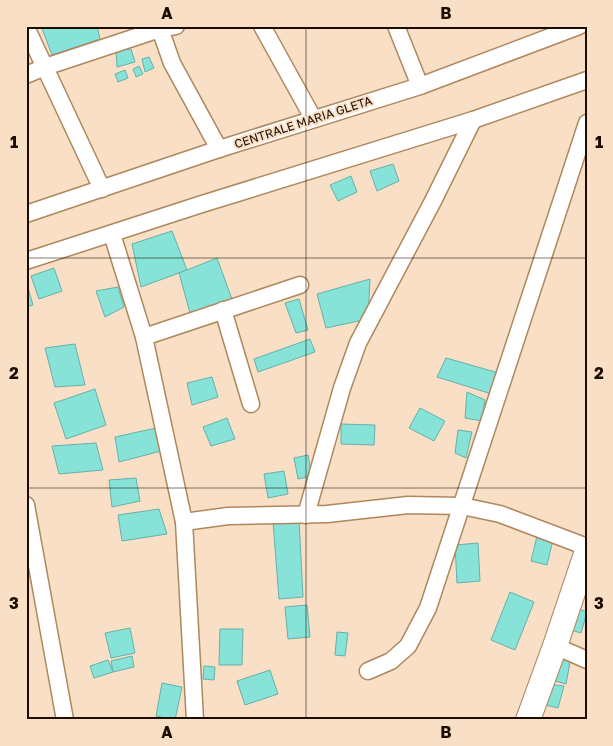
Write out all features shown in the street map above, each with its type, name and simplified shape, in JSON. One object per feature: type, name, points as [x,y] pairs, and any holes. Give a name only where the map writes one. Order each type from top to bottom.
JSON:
[{"type":"street","points":[[262,26],[313,118]]},
{"type":"street","points":[[396,26],[420,86]]},
{"type":"street","name":"CENTRALE MARIA GLETA","points":[[26,214],[313,118],[420,86],[579,26]]},
{"type":"street","points":[[26,27],[102,189]]},
{"type":"street","points":[[26,75],[165,27],[172,62],[219,149]]},
{"type":"street","points":[[26,261],[473,120],[587,80]]},
{"type":"street","points":[[306,515],[342,388],[358,343],[433,201],[473,120]]},
{"type":"street","points":[[368,671],[391,661],[408,646],[428,608],[587,123]]},
{"type":"street","points":[[112,234],[144,337],[184,522],[195,720]]},
{"type":"street","points":[[144,337],[300,285]]},
{"type":"street","points":[[223,310],[251,404]]},
{"type":"street","points":[[26,505],[65,720]]},
{"type":"street","points":[[184,522],[228,516],[306,515],[408,505],[462,506],[500,514],[587,547]]},
{"type":"street","points":[[528,720],[587,551]]},
{"type":"street","points":[[555,646],[587,660]]},
{"type":"building","points":[[41,26],[97,26],[100,39],[52,55]]},
{"type":"building","points":[[131,49],[135,62],[117,67],[116,50]]},
{"type":"building","points":[[149,57],[154,68],[145,72],[142,59]]},
{"type":"building","points":[[139,66],[143,74],[136,77],[133,69]]},
{"type":"building","points":[[125,70],[128,78],[118,82],[115,74]]},
{"type":"building","points":[[393,164],[399,181],[377,191],[370,171]]},
{"type":"building","points":[[351,176],[357,192],[338,201],[330,185]]},
{"type":"building","points":[[172,231],[187,270],[141,287],[132,244]]},
{"type":"building","points":[[217,258],[233,302],[190,313],[179,273]]},
{"type":"building","points":[[54,268],[62,291],[39,299],[31,276]]},
{"type":"building","points":[[370,279],[368,319],[326,328],[317,294]]},
{"type":"building","points":[[118,287],[124,307],[105,317],[96,291]]},
{"type":"building","points":[[28,288],[33,305],[26,307],[26,289]]},
{"type":"building","points":[[299,299],[308,330],[296,333],[285,303]]},
{"type":"building","points":[[310,339],[315,352],[258,372],[254,359]]},
{"type":"building","points":[[75,344],[85,385],[55,387],[45,348]]},
{"type":"building","points":[[446,358],[499,373],[495,395],[437,377]]},
{"type":"building","points":[[212,377],[218,397],[192,405],[187,383]]},
{"type":"building","points":[[95,389],[106,425],[66,439],[54,403]]},
{"type":"building","points":[[467,392],[485,400],[482,421],[465,418]]},
{"type":"building","points":[[420,408],[445,421],[434,441],[409,428]]},
{"type":"building","points":[[227,418],[235,439],[211,446],[203,427]]},
{"type":"building","points":[[341,424],[375,425],[374,445],[341,444]]},
{"type":"building","points":[[156,428],[161,451],[119,462],[115,437]]},
{"type":"building","points":[[458,430],[472,432],[466,458],[455,453]]},
{"type":"building","points":[[96,443],[103,470],[59,474],[52,446]]},
{"type":"building","points":[[308,455],[312,476],[298,479],[294,458]]},
{"type":"building","points":[[284,471],[288,494],[268,498],[264,474]]},
{"type":"building","points":[[136,478],[140,501],[112,507],[109,480]]},
{"type":"building","points":[[159,509],[167,534],[122,541],[118,515]]},
{"type":"building","points":[[299,520],[303,597],[279,599],[273,522]]},
{"type":"building","points":[[537,536],[553,540],[547,565],[531,561]]},
{"type":"building","points":[[478,543],[480,581],[457,583],[455,545]]},
{"type":"building","points":[[510,592],[534,602],[515,650],[491,640]]},
{"type":"building","points":[[307,605],[310,637],[288,639],[285,607]]},
{"type":"building","points":[[575,608],[587,612],[581,633],[568,629]]},
{"type":"building","points":[[130,628],[135,653],[111,658],[105,633]]},
{"type":"building","points":[[220,629],[243,629],[242,665],[219,665]]},
{"type":"building","points":[[337,632],[348,633],[345,656],[335,655]]},
{"type":"building","points":[[557,654],[571,657],[566,684],[551,680]]},
{"type":"building","points":[[132,656],[134,667],[113,672],[111,661]]},
{"type":"building","points":[[108,660],[113,672],[94,678],[90,666]]},
{"type":"building","points":[[204,666],[215,667],[214,680],[203,679]]},
{"type":"building","points":[[270,670],[278,694],[245,705],[237,681]]},
{"type":"building","points":[[162,683],[182,687],[175,720],[156,716]]},
{"type":"building","points":[[547,684],[564,686],[558,708],[541,704]]}]
